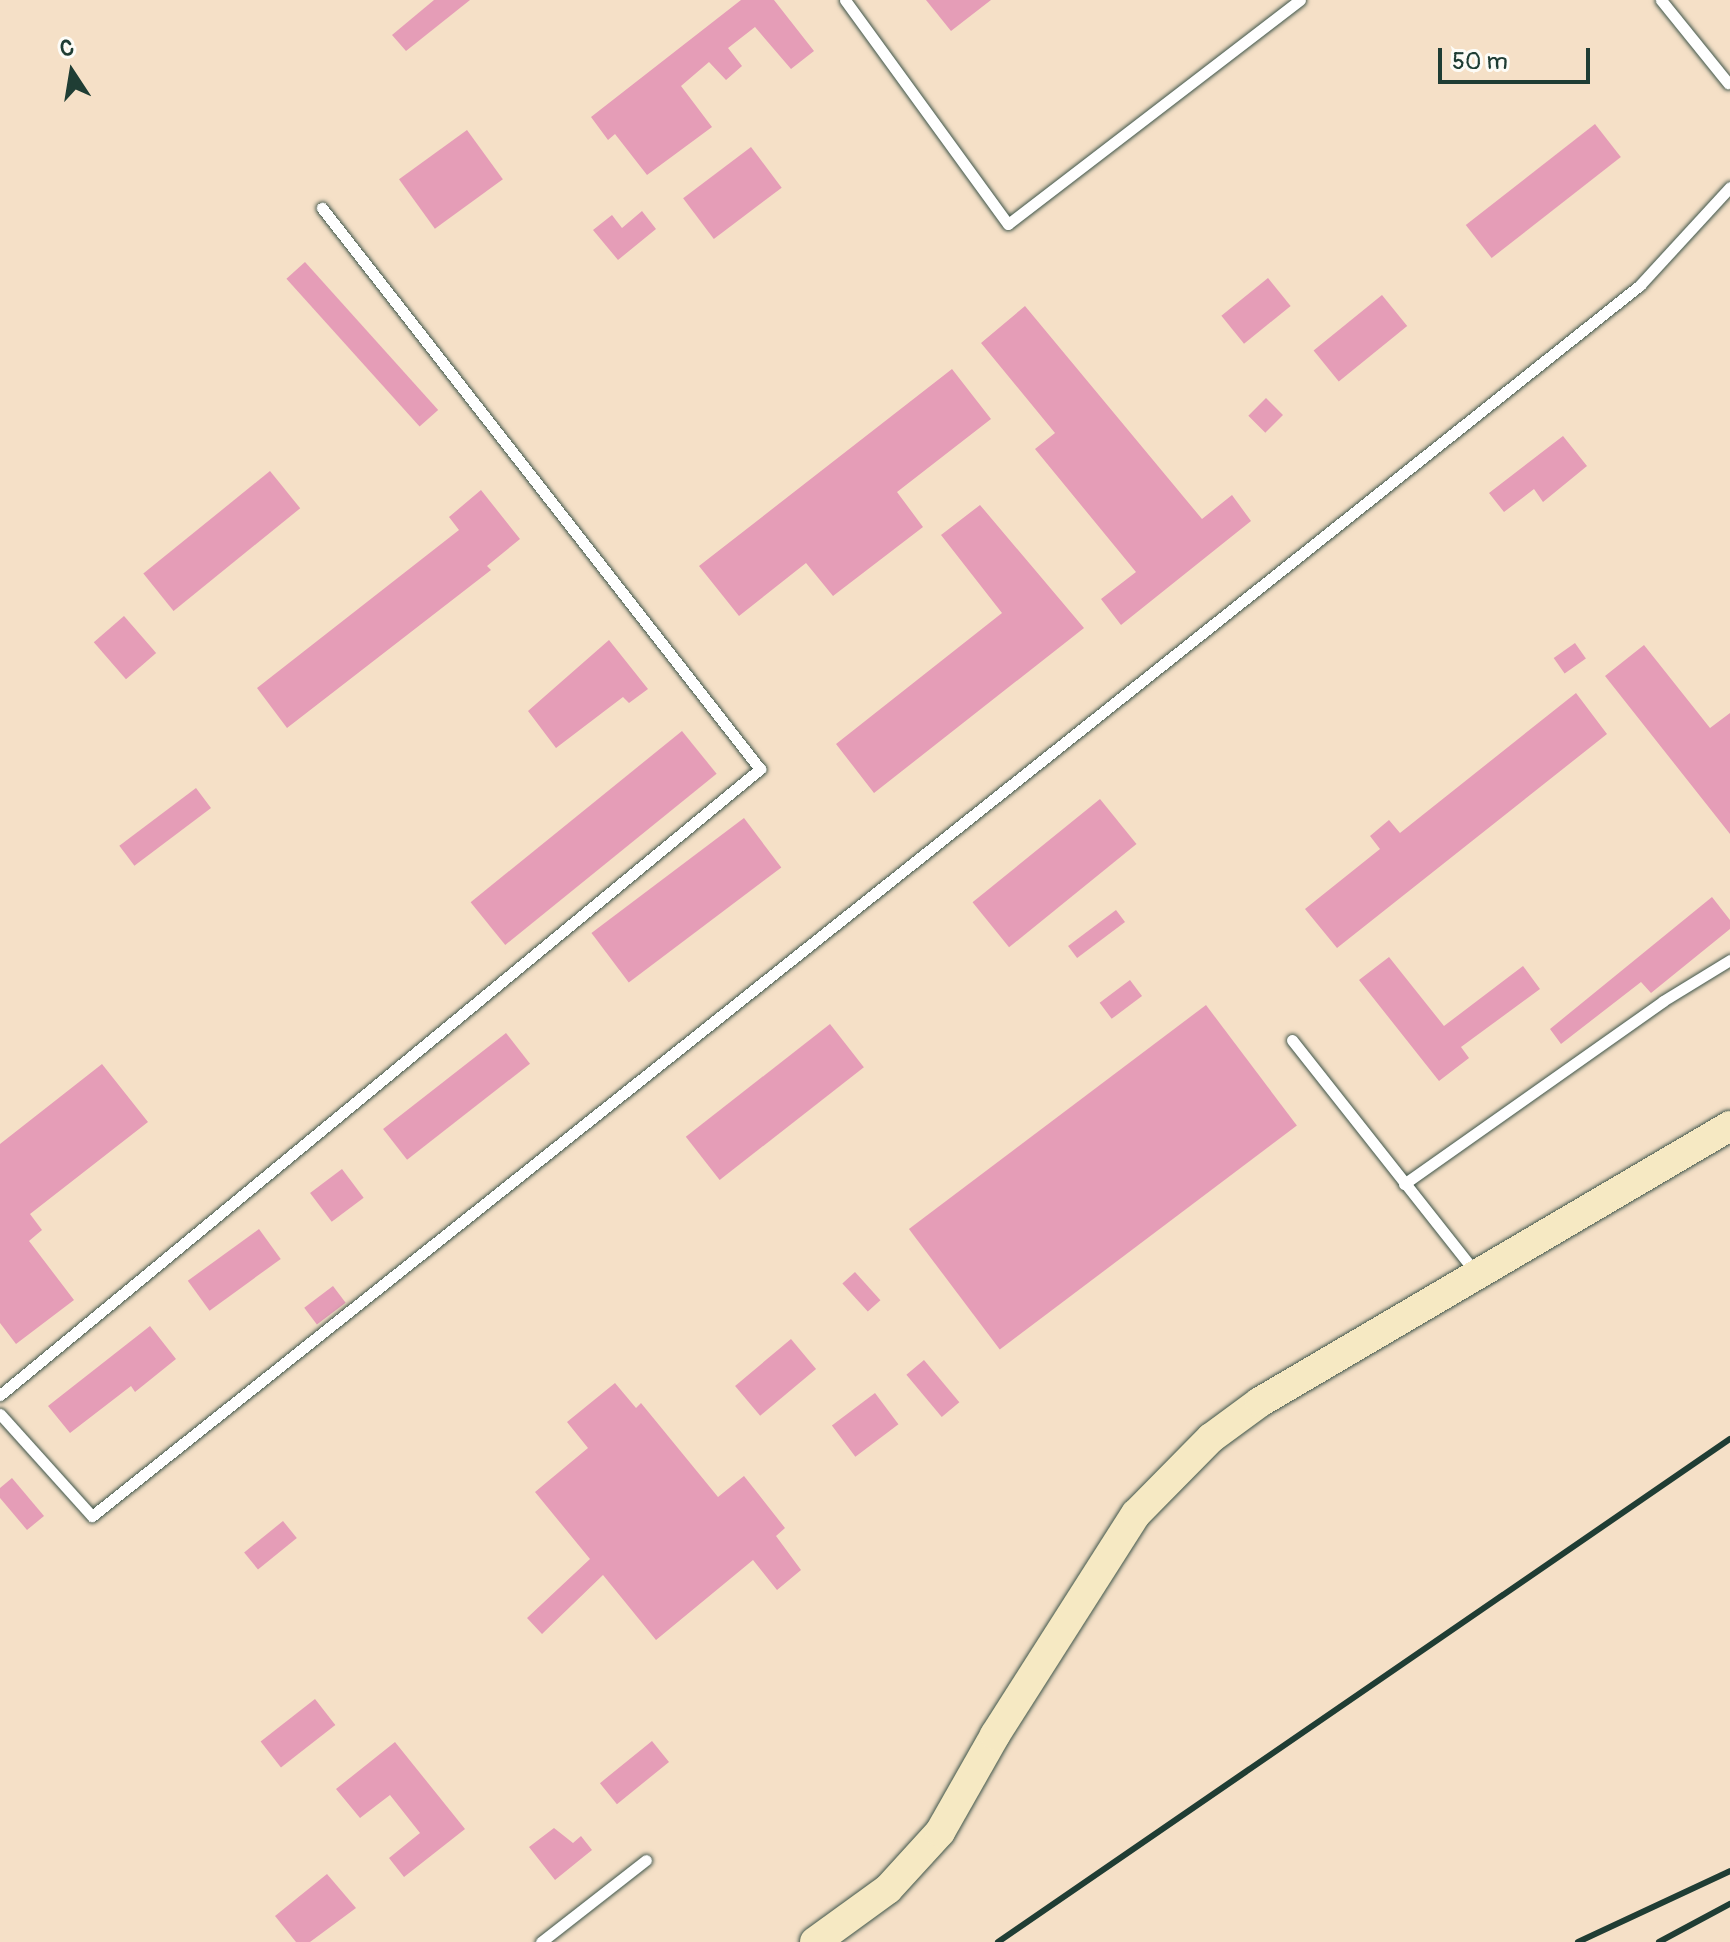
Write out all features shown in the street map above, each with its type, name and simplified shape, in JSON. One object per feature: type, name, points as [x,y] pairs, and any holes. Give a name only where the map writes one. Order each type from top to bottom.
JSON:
[{"type":"street","points":[[815,1942],[888,1889],[940,1832],[1097,1573],[1165,1480],[1260,1402],[1479,1277],[1730,1126]]},
{"type":"lane","points":[[845,0],[1008,224],[1300,0]]},
{"type":"lane","points":[[1661,0],[1728,83]]},
{"type":"lane","points":[[0,1414],[92,1516],[1640,285],[1730,187]]},
{"type":"lane","points":[[0,1395],[760,769],[322,208]]},
{"type":"lane","points":[[1404,1184],[1663,1001],[1730,960]]},
{"type":"lane","points":[[1292,1040],[1479,1277]]},
{"type":"lane","points":[[541,1942],[646,1860]]},
{"type":"building","points":[[434,0],[470,0],[406,51],[392,35]]},
{"type":"building","points":[[741,0],[774,0],[814,51],[791,69],[755,27],[728,48],[742,66],[726,80],[709,62],[681,86],[712,127],[647,175],[615,134],[608,140],[591,117]]},
{"type":"building","points":[[926,0],[991,0],[951,31]]},
{"type":"building","points":[[1595,124],[1621,157],[1492,258],[1466,225]]},
{"type":"building","points":[[467,130],[503,179],[435,229],[399,179]]},
{"type":"building","points":[[751,147],[782,188],[714,239],[683,198]]},
{"type":"building","points":[[642,211],[656,229],[618,260],[593,230],[612,215],[622,228]]},
{"type":"building","points":[[305,262],[438,410],[420,427],[286,279]]},
{"type":"building","points":[[1268,278],[1291,306],[1244,344],[1221,316]]},
{"type":"building","points":[[1382,295],[1407,326],[1339,381],[1314,350]]},
{"type":"building","points":[[1025,306],[1202,519],[1232,495],[1251,521],[1121,625],[1101,599],[1136,572],[1035,449],[1055,433],[981,343]]},
{"type":"building","points":[[952,369],[991,419],[897,492],[923,527],[833,596],[806,563],[739,616],[699,566]]},
{"type":"building","points":[[1266,398],[1283,415],[1265,433],[1248,416]]},
{"type":"building","points":[[1563,436],[1587,466],[1543,502],[1534,489],[1504,512],[1489,493]]},
{"type":"building","points":[[270,471],[300,508],[174,611],[143,574]]},
{"type":"building","points":[[481,490],[520,539],[487,566],[491,570],[287,728],[257,688],[459,530],[449,517]]},
{"type":"building","points":[[980,505],[1084,628],[874,793],[836,744],[1002,613],[941,535]]},
{"type":"building","points":[[124,616],[156,653],[126,679],[94,642]]},
{"type":"building","points":[[609,640],[648,689],[629,703],[623,697],[556,748],[528,711]]},
{"type":"building","points":[[1575,643],[1586,659],[1565,673],[1554,658]]},
{"type":"building","points":[[1644,645],[1710,728],[1730,713],[1730,834],[1605,676]]},
{"type":"building","points":[[1576,693],[1607,734],[1337,948],[1305,909],[1380,849],[1370,836],[1389,820],[1400,833]]},
{"type":"building","points":[[682,731],[717,774],[505,945],[471,902]]},
{"type":"building","points":[[196,788],[211,808],[134,866],[119,846]]},
{"type":"building","points":[[1100,799],[1137,844],[1009,947],[973,902]]},
{"type":"building","points":[[744,818],[781,868],[629,982],[591,933]]},
{"type":"building","points":[[1712,897],[1730,920],[1730,929],[1651,993],[1641,982],[1561,1044],[1550,1029]]},
{"type":"building","points":[[1116,910],[1125,922],[1077,958],[1068,946]]},
{"type":"building","points":[[1389,957],[1444,1026],[1523,966],[1540,989],[1461,1047],[1469,1058],[1439,1081],[1359,980]]},
{"type":"building","points":[[1130,980],[1142,996],[1112,1019],[1100,1003]]},
{"type":"building","points":[[1206,1005],[1297,1126],[1000,1349],[909,1229]]},
{"type":"building","points":[[830,1024],[864,1067],[720,1180],[686,1137]]},
{"type":"building","points":[[506,1033],[530,1064],[407,1160],[383,1129]]},
{"type":"building","points":[[102,1064],[148,1122],[30,1214],[42,1230],[29,1241],[74,1300],[16,1344],[0,1323],[0,1144]]},
{"type":"building","points":[[342,1169],[364,1198],[332,1222],[310,1193]]},
{"type":"building","points":[[259,1229],[281,1259],[210,1311],[188,1281]]},
{"type":"building","points":[[855,1272],[880,1300],[868,1312],[842,1283]]},
{"type":"building","points":[[333,1286],[346,1303],[317,1324],[304,1308]]},
{"type":"building","points":[[150,1326],[176,1359],[135,1392],[131,1386],[70,1433],[48,1406]]},
{"type":"building","points":[[791,1339],[816,1369],[760,1416],[735,1386]]},
{"type":"building","points":[[924,1360],[959,1402],[942,1417],[906,1375]]},
{"type":"building","points":[[615,1383],[636,1408],[641,1403],[718,1497],[744,1476],[785,1528],[776,1536],[801,1570],[777,1590],[753,1560],[656,1640],[603,1575],[542,1634],[527,1618],[590,1559],[535,1492],[588,1448],[567,1422]]},
{"type":"building","points":[[875,1393],[898,1424],[855,1457],[832,1425]]},
{"type":"building","points":[[12,1478],[44,1516],[27,1530],[0,1498],[0,1488]]},
{"type":"building","points":[[283,1521],[297,1538],[258,1570],[244,1552]]},
{"type":"building","points":[[315,1699],[335,1725],[281,1767],[261,1741]]},
{"type":"building","points":[[652,1741],[669,1762],[617,1804],[600,1783]]},
{"type":"building","points":[[395,1742],[465,1829],[404,1877],[389,1858],[420,1833],[390,1795],[360,1818],[336,1789]]},
{"type":"building","points":[[554,1828],[573,1843],[581,1836],[592,1850],[555,1880],[529,1847]]},
{"type":"building","points":[[327,1874],[356,1908],[310,1942],[296,1942],[275,1916]]},
{"type":"railway","points":[[998,1942],[1730,1439]]},
{"type":"railway","points":[[1578,1942],[1730,1871]]},
{"type":"railway","points":[[1659,1942],[1730,1904]]}]
